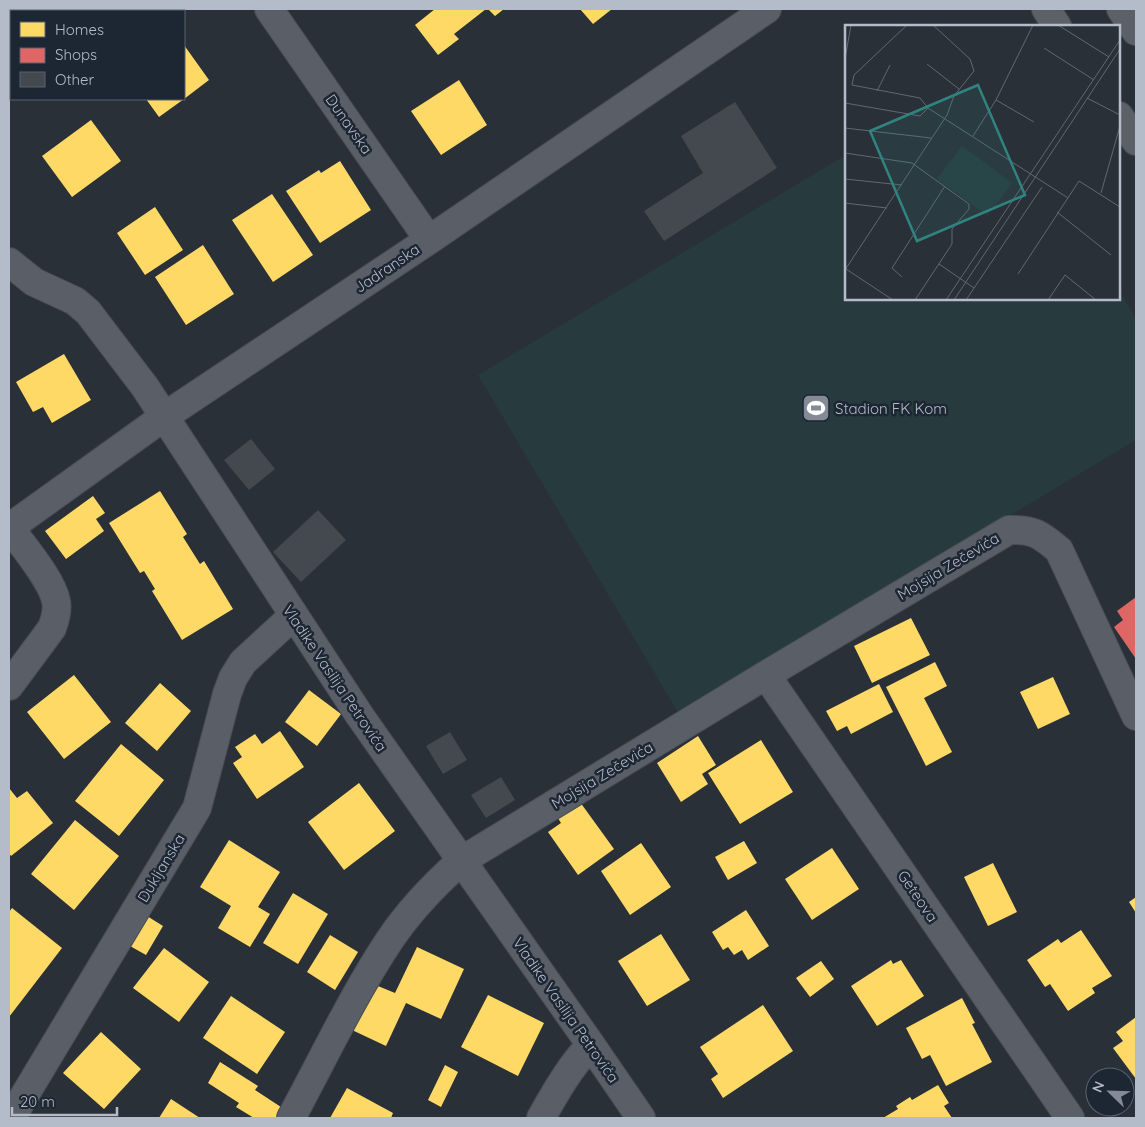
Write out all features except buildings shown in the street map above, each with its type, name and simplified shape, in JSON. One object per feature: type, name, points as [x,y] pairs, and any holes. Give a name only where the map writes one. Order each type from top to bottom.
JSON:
[{"type":"main road","points":[[1046,9],[1056,25]]},
{"type":"main road","points":[[1121,9],[1136,32]]},
{"type":"main road","points":[[1120,117],[1136,141]]},
{"type":"street","name":"Dunavska","points":[[269,9],[429,240]]},
{"type":"street","name":"Jadranska","points":[[10,528],[165,416],[429,240],[767,9]]},
{"type":"street","name":"Vladike Vasilija Petrovića","points":[[9,262],[34,282],[75,301],[88,312],[165,416],[360,716],[591,1045],[640,1118]]},
{"type":"street","points":[[9,686],[52,628],[56,602],[52,587],[10,528]]},
{"type":"street","name":"Mojsija Zečevića","points":[[291,1118],[390,939],[428,893],[460,860],[1009,530],[1025,529],[1043,537],[1060,550],[1136,716]]},
{"type":"street","name":"Dukljanska","points":[[11,1118],[197,808],[226,694],[233,678],[243,662],[294,616]]},
{"type":"street","name":"Geteova","points":[[766,675],[1070,1118]]},
{"type":"street","points":[[541,1118],[570,1072],[591,1045]]},
{"type":"green space","name":"Stadion FK Kom","points":[[845,156],[845,300],[1120,300],[1120,292],[1136,319],[1136,440],[679,714],[478,375]]},
{"type":"place","name":"Stadion FK Kom","points":[[816,408]]}]
